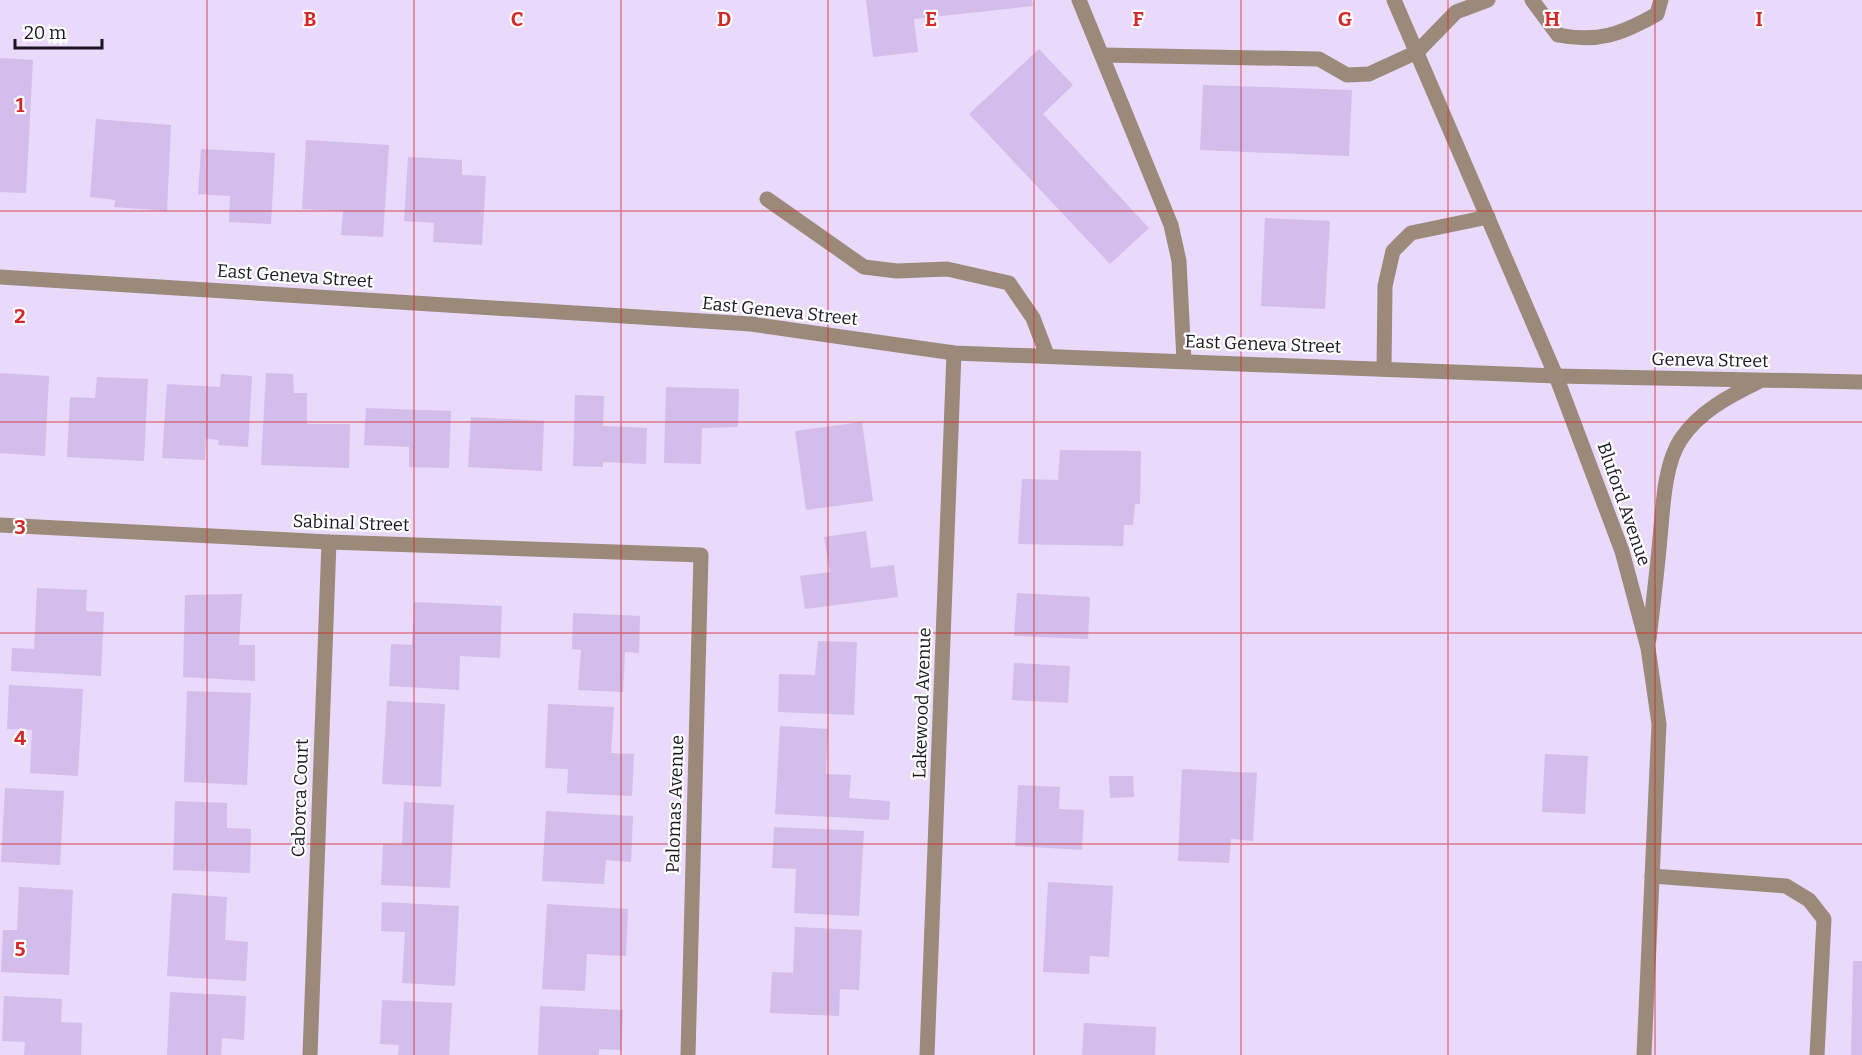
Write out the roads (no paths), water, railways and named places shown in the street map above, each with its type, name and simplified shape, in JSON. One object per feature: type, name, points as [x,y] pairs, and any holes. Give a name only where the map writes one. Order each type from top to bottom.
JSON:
[{"type":"street","points":[[1079,0],[1172,225],[1179,261],[1184,361]]},
{"type":"street","name":"Bluford Avenue","points":[[1394,0],[1556,376],[1622,551],[1648,648],[1659,724],[1644,1055]]},
{"type":"street","points":[[1102,55],[1319,59],[1347,75],[1369,74],[1417,52],[1456,12],[1488,0]]},
{"type":"street","points":[[1532,0],[1558,34],[1579,39],[1606,37],[1632,28],[1657,14],[1661,0]]},
{"type":"street","points":[[767,199],[864,267],[897,271],[947,269],[1009,283],[1033,318],[1047,355]]},
{"type":"street","points":[[1384,369],[1385,286],[1393,251],[1411,233],[1488,217]]},
{"type":"street","name":"East Geneva Street","points":[[0,277],[751,324],[954,353],[1556,376]]},
{"type":"street","name":"Lakewood Avenue","points":[[927,1055],[954,353]]},
{"type":"street","name":"Geneva Street","points":[[1556,376],[1862,382]]},
{"type":"street","points":[[1648,648],[1665,489],[1680,440],[1698,419],[1730,395],[1760,381]]},
{"type":"street","name":"Sabinal Street","points":[[0,525],[329,542],[701,555]]},
{"type":"street","name":"Caborca Court","points":[[310,1055],[329,542]]},
{"type":"street","name":"Palomas Avenue","points":[[688,1055],[701,555]]},
{"type":"street","points":[[1652,876],[1786,886],[1809,900],[1824,919],[1817,1055]]}]
